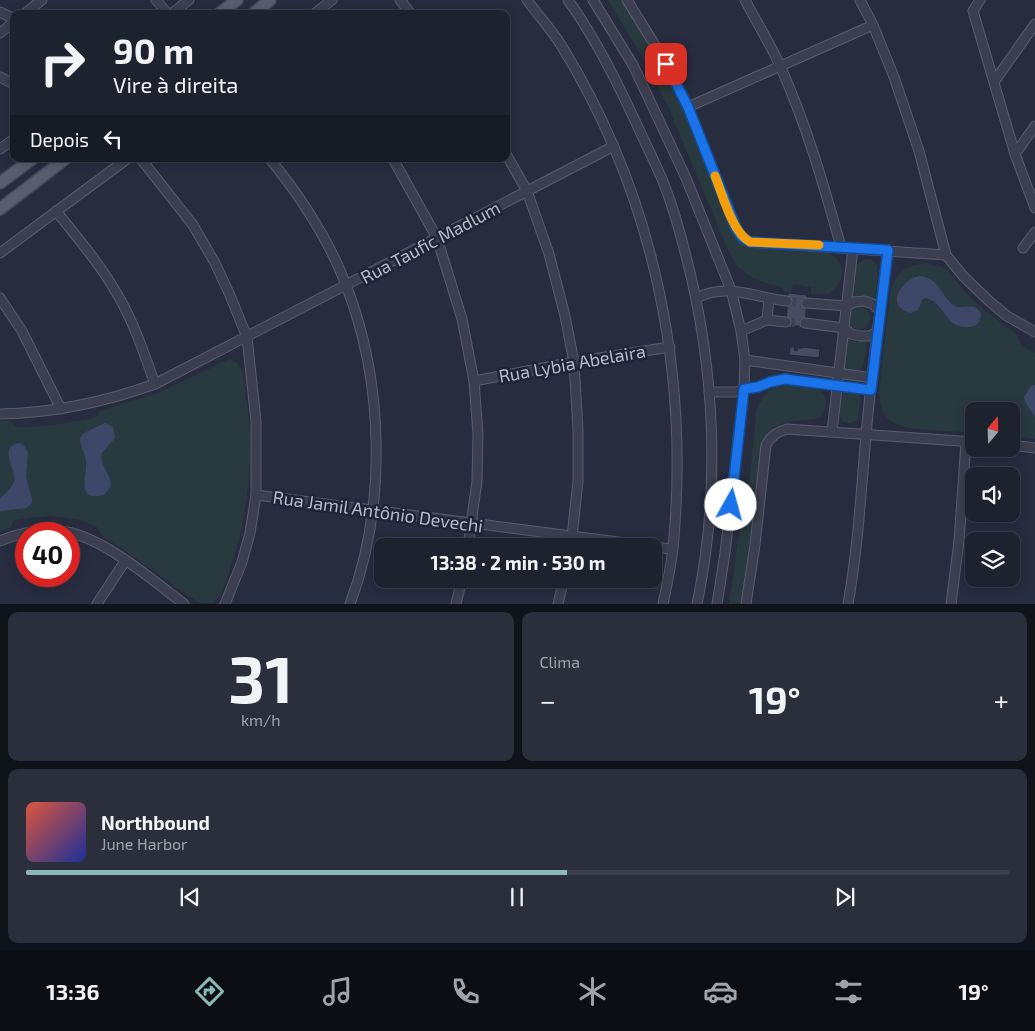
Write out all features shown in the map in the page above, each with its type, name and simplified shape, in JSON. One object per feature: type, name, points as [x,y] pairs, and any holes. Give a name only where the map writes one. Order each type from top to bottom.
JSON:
[{"type":"main road","points":[[224,10],[237,0]]},
{"type":"main road","points":[[258,10],[270,0]]},
{"type":"main road","points":[[12,200],[0,185],[28,162]]},
{"type":"main road","points":[[0,209],[61,162]]},
{"type":"street","points":[[29,10],[42,0]]},
{"type":"street","points":[[156,0],[165,10]]},
{"type":"street","points":[[175,10],[189,0]]},
{"type":"street","points":[[319,10],[332,0]]},
{"type":"street","points":[[400,0],[408,10]]},
{"type":"street","points":[[527,0],[560,43],[590,95],[614,146],[636,202],[650,249],[670,346],[677,438],[677,489],[673,549],[663,604]]},
{"type":"street","points":[[568,0],[614,74],[664,184],[681,234],[697,298],[706,347],[711,485],[706,554],[697,604]]},
{"type":"street","points":[[593,0],[638,73],[686,178],[731,290],[741,331],[745,360],[744,389],[726,553],[717,604]]},
{"type":"street","points":[[628,0],[658,50],[688,107],[736,228],[742,237],[750,242],[946,255]]},
{"type":"street","points":[[745,0],[780,67],[803,123],[825,187],[840,247]]},
{"type":"street","points":[[860,0],[873,25],[894,77],[920,151],[946,255],[963,276],[989,302],[1007,316],[1035,332]]},
{"type":"street","points":[[980,0],[973,11],[1015,154],[1035,208]]},
{"type":"street","points":[[0,33],[10,24]]},
{"type":"street","points":[[994,82],[1035,24]]},
{"type":"street","points":[[688,107],[873,25]]},
{"type":"street","points":[[1015,154],[1035,126]]},
{"type":"street","name":"Rua Taufic Madlum","points":[[0,414],[61,409],[112,398],[156,384],[614,146]]},
{"type":"street","points":[[510,161],[527,191],[549,254],[565,316],[574,362],[578,438],[578,481],[574,536]]},
{"type":"street","points":[[0,253],[123,162]]},
{"type":"street","points":[[143,162],[193,225],[222,278],[246,337],[256,421],[256,495],[242,562],[225,604]]},
{"type":"street","points":[[272,162],[304,205],[330,248],[346,285],[362,337],[371,386],[376,432],[373,510],[366,547],[350,604]]},
{"type":"street","points":[[395,162],[437,238],[462,319],[474,381],[478,434],[477,481],[469,538]]},
{"type":"street","points":[[56,212],[90,254],[117,292],[135,330],[156,384]]},
{"type":"street","points":[[1023,248],[1035,232]]},
{"type":"street","points":[[832,432],[853,248]]},
{"type":"street","points":[[848,604],[854,574],[866,435],[888,250]]},
{"type":"street","points":[[697,298],[714,291],[731,290],[743,291],[769,299],[788,301]]},
{"type":"street","points":[[0,298],[22,331],[61,409]]},
{"type":"street","points":[[767,320],[769,299]]},
{"type":"street","points":[[806,302],[846,306],[854,302],[864,301],[873,304],[880,311]]},
{"type":"street","points":[[741,331],[767,320],[786,322]]},
{"type":"street","points":[[805,324],[844,328],[851,334],[860,336],[869,336],[878,332]]},
{"type":"street","name":"Rua Lybia Abelaira","points":[[474,381],[670,346]]},
{"type":"street","points":[[745,360],[872,378]]},
{"type":"street","points":[[709,392],[727,393],[785,379],[871,390]]},
{"type":"street","points":[[746,604],[755,545],[766,445],[774,434],[787,430],[965,442]]},
{"type":"street","points":[[1020,446],[1035,448]]},
{"type":"street","points":[[951,604],[968,458]]},
{"type":"street","name":"Rua Jamil Antônio Devechi","points":[[256,495],[589,538]]},
{"type":"street","points":[[0,541],[19,534],[40,531],[61,531],[81,536],[97,543],[125,561],[184,604]]},
{"type":"street","points":[[662,548],[673,549]]},
{"type":"street","points":[[97,604],[125,561]]},
{"type":"street","points":[[456,604],[460,588]]},
{"type":"street","points":[[558,604],[562,588]]},
{"type":"shaded area","points":[[608,0],[623,0],[655,52],[684,109],[733,229],[740,239],[825,251],[832,255],[841,265],[842,271],[839,282],[829,294],[811,294],[811,287],[793,284],[791,292],[783,291],[783,288],[754,279],[738,267],[728,250],[669,109],[644,60]]},
{"type":"shaded area","points":[[864,259],[875,262],[877,267],[875,299],[863,295],[853,296],[856,266]]},
{"type":"shaded area","points":[[928,263],[948,271],[968,295],[1017,335],[1022,346],[1035,353],[1035,439],[1020,436],[1020,402],[965,402],[965,432],[903,426],[895,424],[884,413],[880,404],[879,393],[890,294],[895,280],[903,271]]},
{"type":"shaded area","points":[[859,307],[867,310],[870,318],[867,326],[859,329],[851,326],[848,318],[851,310]]},
{"type":"shaded area","points":[[845,338],[856,342],[867,340],[863,364],[858,370],[849,371],[844,366]]},
{"type":"shaded area","points":[[229,359],[238,364],[243,373],[249,416],[250,461],[246,506],[236,550],[223,588],[214,603],[199,603],[103,537],[97,527],[77,519],[49,516],[14,520],[11,527],[0,532],[0,421],[10,421],[17,427],[31,427],[94,418],[100,411],[161,392]]},
{"type":"shaded area","points":[[785,383],[815,387],[824,394],[826,407],[819,418],[789,422],[776,426],[765,437],[742,603],[729,604],[746,487],[750,479],[756,412],[760,402],[769,391],[784,386]]},
{"type":"shaded area","points":[[847,390],[857,392],[861,398],[858,418],[849,423],[843,421],[838,413],[840,396]]},
{"type":"water","points":[[919,276],[932,280],[956,307],[971,306],[977,308],[981,315],[979,322],[975,326],[969,327],[954,324],[937,304],[925,298],[922,300],[918,310],[910,313],[903,310],[898,305],[898,294],[906,283]]},
{"type":"water","points":[[1035,385],[1035,417],[1025,402],[1024,397],[1031,386]]},
{"type":"water","points":[[105,423],[113,427],[115,438],[101,454],[111,486],[104,495],[89,495],[84,486],[86,461],[80,438],[84,433]]},
{"type":"water","points":[[20,443],[28,453],[26,477],[32,503],[26,508],[0,511],[0,498],[10,488],[15,478],[9,456],[10,447]]},
{"type":"building","points":[[788,293],[807,295],[805,327],[786,325]]},
{"type":"building","points":[[790,347],[795,347],[794,350],[797,351],[798,348],[803,347],[820,349],[819,358],[789,355]]},
{"type":"tunnel","points":[[787,301],[806,303]]},
{"type":"tunnel","points":[[786,322],[805,323]]},
{"type":"slow traffic","points":[[715,176],[736,228],[742,237],[750,242],[819,245]]},
{"type":"route","points":[[666,64],[688,107],[736,228],[742,237],[750,242],[888,250],[871,390],[785,379],[744,389],[731,505]]}]
